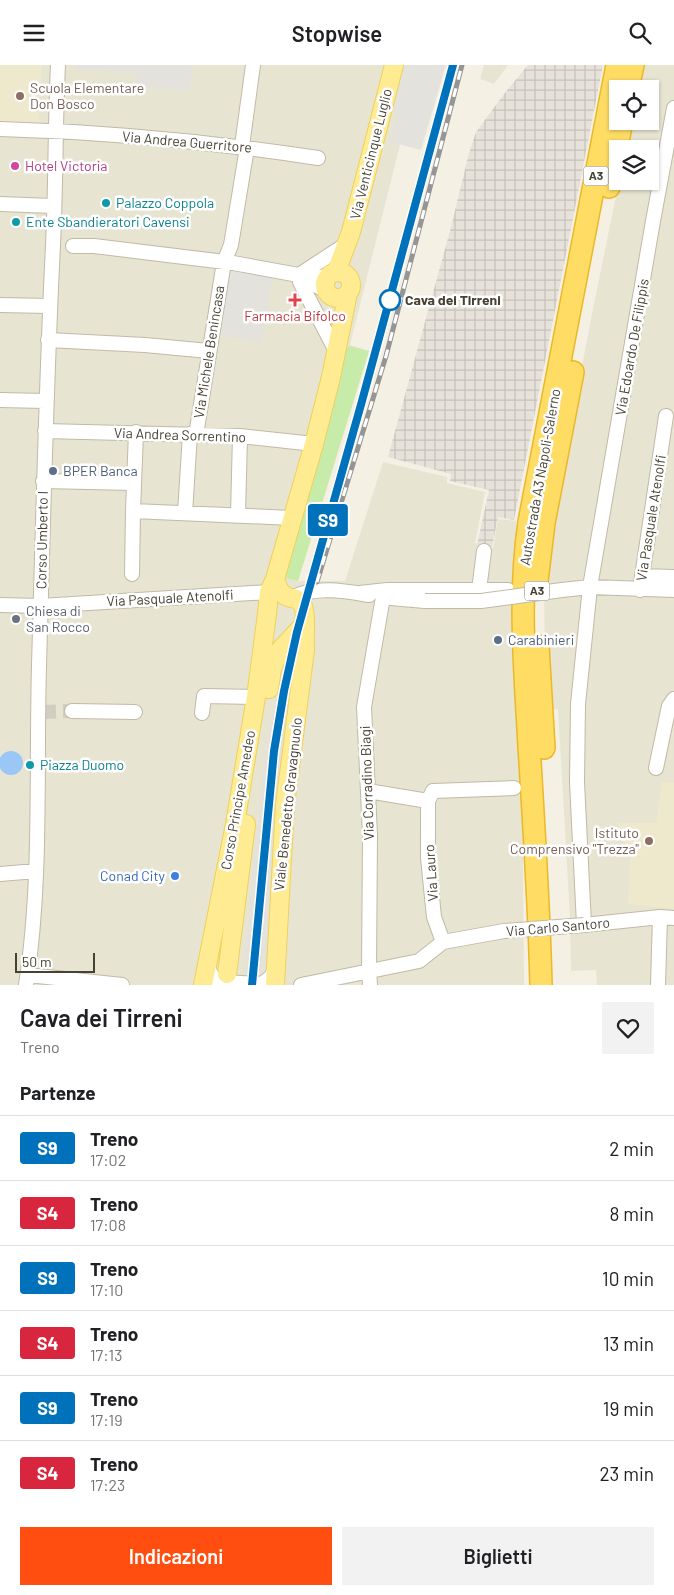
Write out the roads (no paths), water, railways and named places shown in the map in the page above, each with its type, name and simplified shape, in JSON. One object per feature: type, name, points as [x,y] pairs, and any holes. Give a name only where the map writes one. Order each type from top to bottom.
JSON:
[{"type":"highway","name":"Autostrada A3 Napoli-Salerno","points":[[541,985],[539,901],[526,685],[523,580],[525,551],[617,65]]},
{"type":"highway","points":[[630,80],[633,65]]},
{"type":"highway","name":"Autostrada A3 Napoli-Salerno","points":[[555,985],[547,789],[538,642],[539,554],[620,130]]},
{"type":"main road","name":"Via Venticinque Luglio","points":[[337,345],[331,304],[394,65]]},
{"type":"main road","name":"Corso Principe Amedeo","points":[[203,985],[235,824],[272,586],[314,444],[337,345]]},
{"type":"main road","points":[[227,975],[254,767],[275,659],[307,619],[304,608],[298,599],[290,597],[272,586]]},
{"type":"main road","points":[[268,614],[279,601],[290,597]]},
{"type":"main road","name":"Viale Benedetto Gravagnuolo","points":[[275,985],[285,805],[305,650],[307,619]]},
{"type":"main road","points":[[254,767],[256,697]]},
{"type":"street","name":"Corso Umberto I","points":[[27,980],[33,936],[36,871],[43,481],[58,65]]},
{"type":"street","name":"Via Michele Benincasa","points":[[186,513],[193,435],[223,265],[231,245],[246,154],[242,146],[252,65]]},
{"type":"street","name":"Via Edoardo De Filippis","points":[[584,925],[577,782],[578,704],[590,587],[674,108]]},
{"type":"street","name":"Via Andrea Guerritore","points":[[0,129],[55,131],[242,146],[318,157]]},
{"type":"street","points":[[0,204],[54,206]]},
{"type":"street","points":[[300,279],[348,243]]},
{"type":"street","points":[[73,246],[94,246],[223,265],[300,279],[314,278],[337,285]]},
{"type":"street","points":[[300,279],[337,345]]},
{"type":"street","points":[[0,305],[49,306]]},
{"type":"street","points":[[48,340],[145,345],[209,351]]},
{"type":"street","points":[[0,400],[46,401]]},
{"type":"street","name":"Via Pasquale Atenolfi","points":[[641,583],[666,416]]},
{"type":"street","name":"Via Andrea Sorrentino","points":[[45,431],[240,436],[314,444]]},
{"type":"street","points":[[132,574],[136,432]]},
{"type":"street","points":[[238,515],[240,436]]},
{"type":"street","points":[[43,481],[134,483]]},
{"type":"street","points":[[133,511],[293,518]]},
{"type":"street","points":[[479,590],[484,551]]},
{"type":"street","points":[[641,583],[674,577]]},
{"type":"street","name":"Via Pasquale Atenolfi","points":[[290,597],[306,592],[324,590],[425,601],[482,601],[562,590],[641,583],[674,590]]},
{"type":"street","name":"Via Pasquale Atenolfi","points":[[0,605],[40,605],[272,586]]},
{"type":"street","points":[[307,619],[312,603],[324,590]]},
{"type":"street","points":[[360,593],[387,590],[508,590]]},
{"type":"street","name":"Via Corradino Biagi","points":[[370,985],[370,835],[364,707],[382,597]]},
{"type":"street","points":[[202,713],[204,696],[256,697]]},
{"type":"street","points":[[656,768],[669,707],[674,699]]},
{"type":"street","points":[[72,711],[135,713]]},
{"type":"street","points":[[368,791],[428,801],[433,791],[514,788]]},
{"type":"street","name":"Via Lauro","points":[[428,801],[428,858],[434,917],[443,943]]},
{"type":"street","points":[[0,874],[36,871]]},
{"type":"street","points":[[658,985],[667,917]]},
{"type":"street","name":"Via Carlo Santoro","points":[[443,943],[504,931],[667,917]]},
{"type":"street","points":[[301,985],[419,961],[443,943]]},
{"type":"street","points":[[207,966],[213,978],[221,982],[262,984],[272,976],[276,966]]},
{"type":"street","points":[[27,980],[122,985]]},
{"type":"water","points":[[11,751],[19,755],[23,763],[19,771],[11,775],[3,771],[-1,763],[3,755]]},
{"type":"tunnel","points":[[42,712],[72,711]]},
{"type":"railway","points":[[321,545],[453,65]]},
{"type":"railway","points":[[317,582],[386,356],[462,65]]},
{"type":"train","name":"S9","points":[[252,985],[274,751],[284,691],[297,632],[453,65]]},
{"type":"place","name":"Scuola Elementare Don Bosco","points":[[20,96]]},
{"type":"place","name":"Hotel Victoria","points":[[15,166]]},
{"type":"place","name":"Palazzo Coppola","points":[[106,203]]},
{"type":"place","name":"Ente Sbandieratori Cavensi","points":[[16,222]]},
{"type":"place","name":"Farmacia Bifolco","points":[[295,300]]},
{"type":"place","name":"Cava dei Tirreni","points":[[390,300]]},
{"type":"place","name":"BPER Banca","points":[[53,471]]},
{"type":"place","name":"Chiesa di San Rocco","points":[[16,619]]},
{"type":"place","name":"Carabinieri","points":[[498,640]]},
{"type":"place","name":"Piazza Duomo","points":[[30,765]]},
{"type":"place","name":"Istituto Comprensivo \"Trezza\"","points":[[649,841]]},
{"type":"place","name":"Conad City","points":[[175,876]]}]
